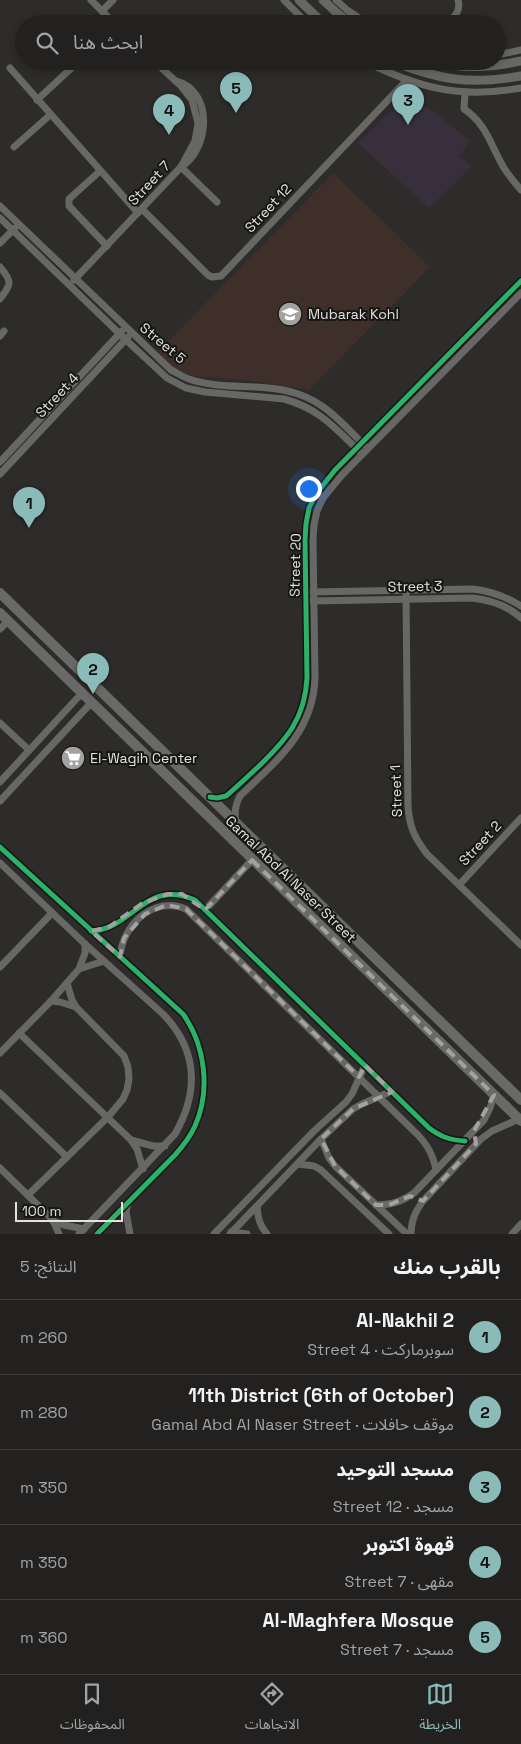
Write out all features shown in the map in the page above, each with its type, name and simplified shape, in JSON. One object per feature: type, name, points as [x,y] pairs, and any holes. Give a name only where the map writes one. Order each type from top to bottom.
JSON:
[{"type":"main road","name":"Gamal Abd Al Naser Street","points":[[0,592],[521,1100]]},
{"type":"main road","name":"Gamal Abd Al Naser Street","points":[[0,613],[520,1120]]},
{"type":"main road","points":[[336,941],[344,938],[347,930]]},
{"type":"main road","points":[[359,963],[360,953],[368,951]]},
{"type":"street","points":[[102,11],[112,0]]},
{"type":"street","points":[[284,0],[299,15]]},
{"type":"street","points":[[299,0],[315,15]]},
{"type":"street","points":[[323,0],[340,15]]},
{"type":"street","points":[[336,0],[354,15]]},
{"type":"street","points":[[455,15],[460,7],[458,0]]},
{"type":"street","points":[[95,1],[106,15]]},
{"type":"street","points":[[506,53],[521,50]]},
{"type":"street","points":[[506,64],[521,61]]},
{"type":"street","points":[[10,68],[100,171],[140,211]]},
{"type":"street","points":[[37,100],[69,70]]},
{"type":"street","name":"Street 7","points":[[70,285],[181,167],[195,141],[198,123],[192,100],[181,86],[163,70]]},
{"type":"street","points":[[384,70],[407,80],[448,91],[465,93],[521,88]]},
{"type":"street","points":[[417,70],[463,81],[486,81],[521,76]]},
{"type":"street","points":[[173,80],[183,82],[190,87],[200,101],[203,115],[204,130],[200,145],[193,157],[181,167],[217,202]]},
{"type":"street","name":"Street 12","points":[[140,211],[208,275],[212,278],[221,276],[407,80]]},
{"type":"street","points":[[465,93],[464,109],[474,116],[484,128],[503,167],[521,190]]},
{"type":"street","points":[[14,146],[50,114]]},
{"type":"street","points":[[100,171],[68,202],[69,206],[107,246]]},
{"type":"street","name":"Street 5","points":[[0,206],[171,370],[189,379],[206,383],[285,390],[314,401],[334,415],[368,448]]},
{"type":"street","name":"Street 5","points":[[0,218],[167,378],[186,388],[205,392],[284,399],[296,402],[319,414],[363,454]]},
{"type":"street","points":[[0,243],[19,225]]},
{"type":"street","points":[[0,267],[9,277],[10,282],[9,287],[0,299]]},
{"type":"street","name":"Street 20","points":[[210,797],[226,796],[232,791],[283,743],[298,719],[306,692],[309,592],[305,540],[309,508],[316,494],[356,448],[521,281]]},
{"type":"street","name":"Street 20","points":[[309,592],[317,511],[323,498],[368,448],[521,293]]},
{"type":"street","name":"Street 4","points":[[0,462],[125,327]]},
{"type":"street","name":"Street 4","points":[[0,474],[132,334]]},
{"type":"street","name":"Street 3","points":[[309,592],[473,589],[490,591],[507,597],[521,606]]},
{"type":"street","name":"Street 1","points":[[406,591],[408,805],[410,826],[416,841],[427,854],[521,946]]},
{"type":"street","name":"Street 3","points":[[309,601],[472,598],[489,600],[502,605],[521,618]]},
{"type":"street","name":"Street 20","points":[[237,824],[234,814],[235,805],[240,796],[289,748],[308,717],[314,693],[309,601]]},
{"type":"street","points":[[0,630],[8,621]]},
{"type":"street","points":[[0,782],[82,694]]},
{"type":"street","points":[[0,801],[91,703]]},
{"type":"street","points":[[0,723],[29,750]]},
{"type":"street","name":"Street 2","points":[[459,884],[521,818]]},
{"type":"street","points":[[0,847],[183,1014],[196,1036],[204,1076],[204,1093],[195,1126],[186,1142],[97,1234]]},
{"type":"street","points":[[206,910],[252,860]]},
{"type":"street","points":[[0,863],[174,1025],[188,1055],[191,1071],[189,1104],[175,1134],[81,1231],[53,1220],[0,1168]]},
{"type":"street","points":[[91,931],[100,930],[118,923],[141,904],[154,897],[182,894],[195,900],[429,1128],[440,1136],[452,1140],[476,1137],[476,1144]]},
{"type":"street","points":[[120,957],[124,938],[130,928],[146,914],[156,908],[167,905],[177,905],[186,909],[427,1145],[433,1157],[436,1170]]},
{"type":"street","points":[[133,911],[133,917],[138,920]]},
{"type":"street","points":[[0,967],[52,913]]},
{"type":"street","points":[[0,1052],[51,1001],[79,969],[83,961],[85,944]]},
{"type":"street","points":[[79,969],[104,961]]},
{"type":"street","points":[[28,1195],[108,1117],[127,1090],[129,1078],[124,1056],[76,1007],[67,983]]},
{"type":"street","points":[[51,1001],[76,1007]]},
{"type":"street","points":[[20,1033],[131,1140],[139,1154],[143,1169]]},
{"type":"street","points":[[214,1234],[346,1102],[352,1094],[365,1065]]},
{"type":"street","points":[[230,1233],[321,1139],[354,1109],[392,1091]]},
{"type":"street","points":[[0,1093],[67,1157]]},
{"type":"street","points":[[376,1205],[389,1205],[403,1201],[414,1193],[484,1120],[494,1095]]},
{"type":"street","points":[[346,1102],[350,1100],[353,1102],[354,1109]]},
{"type":"street","points":[[411,1234],[415,1212],[476,1144],[492,1130],[520,1120]]},
{"type":"street","points":[[321,1139],[329,1158],[335,1166],[407,1234]]},
{"type":"street","points":[[131,1140],[148,1145],[165,1146]]},
{"type":"street","points":[[298,1164],[314,1166],[389,1234]]},
{"type":"street","points":[[327,1176],[326,1169],[328,1166],[335,1166]]},
{"type":"street","points":[[414,1193],[416,1199],[423,1201]]},
{"type":"street","points":[[128,1203],[126,1212],[130,1234]]},
{"type":"street","points":[[257,1206],[258,1217],[262,1228],[267,1234]]},
{"type":"street","points":[[53,1220],[59,1234]]},
{"type":"street","points":[[512,1234],[521,1224]]},
{"type":"street","points":[[230,1233],[247,1234]]},
{"type":"highlighted area","points":[[252,860],[494,1095],[474,1131],[476,1144],[423,1201],[410,1196],[389,1205],[376,1205],[335,1166],[321,1139],[353,1109],[392,1092],[365,1065],[359,1077],[186,909],[167,905],[145,914],[124,938],[120,957],[91,931],[109,927],[141,904],[168,894],[182,894],[205,910]]},
{"type":"shaded area","points":[[405,98],[434,111],[470,141],[459,156],[472,166],[429,208],[358,143]]},
{"type":"shaded area","name":"Mubarak Kohl","points":[[333,173],[430,267],[309,390],[252,381],[192,376],[171,367],[158,352]]},
{"type":"cycle path","points":[[210,797],[226,796],[242,782],[285,738],[298,717],[307,678],[306,524],[309,508],[316,494],[335,470],[521,281]]},
{"type":"cycle path","points":[[0,847],[183,1014],[201,1054],[204,1083],[203,1098],[200,1112],[191,1134],[175,1155],[97,1234]]},
{"type":"cycle path","points":[[91,931],[106,928],[140,906],[163,895],[178,895],[195,900],[429,1128],[446,1138],[465,1141]]},
{"type":"place","name":"Al-Maghfera Mosque","points":[[236,113]]},
{"type":"place","name":"مسجد التوحيد","points":[[408,125]]},
{"type":"place","name":"قهوة اكتوبر","points":[[169,135]]},
{"type":"place","name":"Mubarak Kohl","points":[[290,314]]},
{"type":"place","name":"Al-Nakhil 2","points":[[29,528]]},
{"type":"place","name":"11th District (6th of October)","points":[[93,694]]},
{"type":"place","name":"El-Wagih Center","points":[[73,758]]}]
